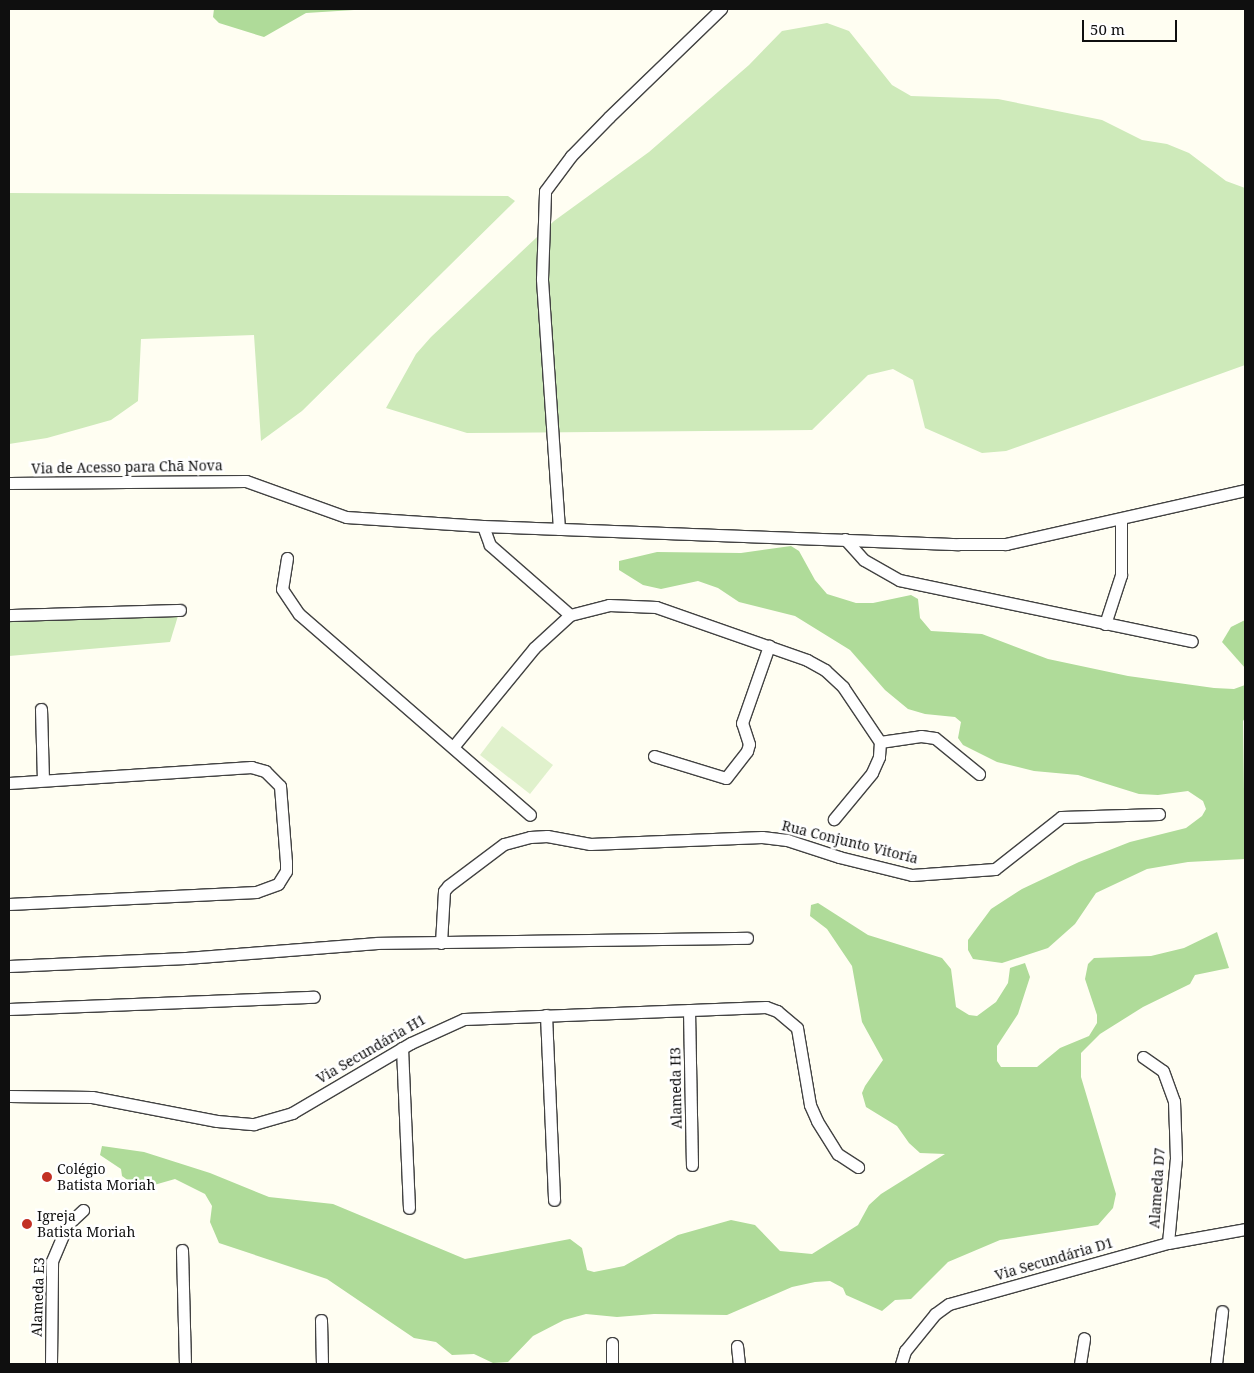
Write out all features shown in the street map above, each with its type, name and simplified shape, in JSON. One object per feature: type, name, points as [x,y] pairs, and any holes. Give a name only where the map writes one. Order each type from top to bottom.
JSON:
[{"type":"street","points":[[559,528],[542,279],[543,204],[545,191],[571,156],[721,9]]},
{"type":"street","name":"Via de Acesso para Chã Nova","points":[[9,483],[246,481],[346,517],[484,526]]},
{"type":"street","points":[[570,615],[490,545],[484,526],[1006,544],[1245,490]]},
{"type":"street","points":[[1106,624],[1121,575],[1120,519]]},
{"type":"street","points":[[845,539],[864,560],[898,580],[1192,641]]},
{"type":"street","points":[[287,558],[282,589],[298,614],[530,815]]},
{"type":"street","points":[[453,747],[534,648],[570,615],[609,605],[656,607],[807,660],[825,670],[843,687],[880,742],[879,757],[872,773],[834,819]]},
{"type":"street","points":[[9,616],[180,610]]},
{"type":"street","points":[[654,756],[726,778],[749,744],[742,723],[769,646]]},
{"type":"street","points":[[41,708],[43,780]]},
{"type":"street","points":[[880,742],[921,736],[934,738],[979,774]]},
{"type":"street","points":[[9,783],[252,767],[266,771],[280,786],[286,871],[278,884],[256,892],[9,904]]},
{"type":"street","name":"Rua Conjunto Vitoría","points":[[441,943],[444,891],[504,844],[530,837],[547,836],[590,844],[762,837],[788,840],[839,858],[912,875],[995,869],[1061,817],[1159,814]]},
{"type":"street","points":[[9,966],[186,958],[377,943],[748,938]]},
{"type":"street","points":[[9,1009],[314,997]]},
{"type":"street","name":"Via Secundária H1","points":[[9,1096],[92,1097],[217,1121],[254,1124],[292,1113],[402,1048],[464,1018],[756,1006],[777,1011],[797,1028],[810,1105],[817,1122],[838,1154],[858,1167]]},
{"type":"street","name":"Alameda H3","points":[[689,1010],[692,1165]]},
{"type":"street","points":[[546,1015],[554,1200]]},
{"type":"street","points":[[402,1048],[409,1208]]},
{"type":"street","name":"Alameda D7","points":[[1143,1058],[1163,1071],[1174,1101],[1176,1158],[1168,1243]]},
{"type":"street","name":"Alameda E3","points":[[51,1364],[52,1261],[67,1225],[83,1210]]},
{"type":"street","name":"Via Secundária D1","points":[[901,1364],[905,1351],[935,1314],[949,1304],[1168,1243],[1245,1229]]},
{"type":"street","points":[[182,1250],[185,1364]]},
{"type":"street","points":[[1216,1364],[1222,1311]]},
{"type":"street","points":[[321,1320],[322,1364]]},
{"type":"street","points":[[1080,1364],[1084,1338]]},
{"type":"street","points":[[612,1343],[612,1364]]},
{"type":"street","points":[[737,1346],[739,1364]]},
{"type":"green space","points":[[214,9],[370,9],[306,13],[264,37],[219,23],[213,17]]},
{"type":"green space","points":[[827,23],[849,31],[892,85],[911,96],[998,99],[1102,120],[1142,140],[1167,144],[1189,153],[1226,181],[1245,188],[1245,365],[1006,451],[982,453],[925,428],[913,380],[893,369],[868,375],[812,430],[467,433],[386,408],[416,354],[431,337],[554,221],[649,152],[749,65],[782,31]]},
{"type":"green space","points":[[9,193],[508,196],[515,201],[302,411],[261,441],[254,335],[141,339],[138,401],[111,420],[47,438],[9,444]]},
{"type":"green space","points":[[791,546],[799,551],[815,580],[827,594],[856,603],[873,603],[911,595],[918,599],[920,618],[931,631],[982,634],[1048,659],[1128,676],[1214,688],[1234,689],[1245,685],[1245,718],[1243,721],[1245,859],[1188,862],[1147,869],[1096,893],[1075,924],[1048,948],[1002,963],[973,959],[968,950],[968,940],[991,909],[1022,889],[1079,862],[1130,842],[1186,828],[1202,816],[1206,809],[1203,801],[1188,791],[1158,795],[1139,794],[1078,775],[1034,771],[997,762],[963,745],[958,738],[961,722],[955,717],[925,714],[908,709],[885,690],[850,650],[795,616],[739,602],[718,588],[698,581],[661,589],[643,585],[619,570],[619,561],[657,552],[741,553]]},
{"type":"green space","points":[[178,616],[170,642],[9,656],[9,620]]},
{"type":"green space","points":[[1245,620],[1245,668],[1222,642],[1231,627]]},
{"type":"green space","points":[[502,726],[553,765],[530,794],[480,755]]},
{"type":"green space","points":[[818,903],[868,935],[942,958],[951,969],[956,1007],[969,1015],[977,1016],[996,1002],[1008,983],[1010,968],[1025,963],[1030,977],[1018,1014],[997,1046],[997,1061],[1001,1067],[1037,1067],[1060,1048],[1089,1036],[1097,1023],[1097,1015],[1085,979],[1088,964],[1094,958],[1151,956],[1184,948],[1217,932],[1229,968],[1195,975],[1190,984],[1143,1007],[1100,1034],[1081,1053],[1081,1077],[1116,1194],[1113,1208],[1098,1225],[1000,1240],[948,1262],[911,1299],[895,1300],[882,1311],[846,1295],[843,1288],[830,1281],[815,1282],[792,1287],[727,1315],[654,1314],[617,1317],[586,1314],[564,1320],[533,1336],[508,1362],[493,1363],[474,1354],[452,1355],[436,1342],[414,1338],[327,1279],[219,1243],[210,1222],[212,1206],[205,1194],[175,1179],[147,1187],[133,1184],[122,1176],[121,1169],[100,1155],[102,1146],[144,1152],[210,1173],[269,1197],[333,1204],[465,1259],[570,1239],[582,1248],[587,1270],[594,1272],[624,1266],[678,1235],[731,1220],[755,1225],[780,1251],[812,1254],[858,1225],[869,1205],[881,1194],[945,1154],[920,1153],[909,1143],[897,1126],[866,1107],[862,1093],[883,1060],[862,1022],[852,966],[827,929],[810,916],[811,905]]},
{"type":"place","name":"Colégio Batista Moriah","points":[[47,1177]]},
{"type":"place","name":"Igreja Batista Moriah","points":[[27,1224]]}]
